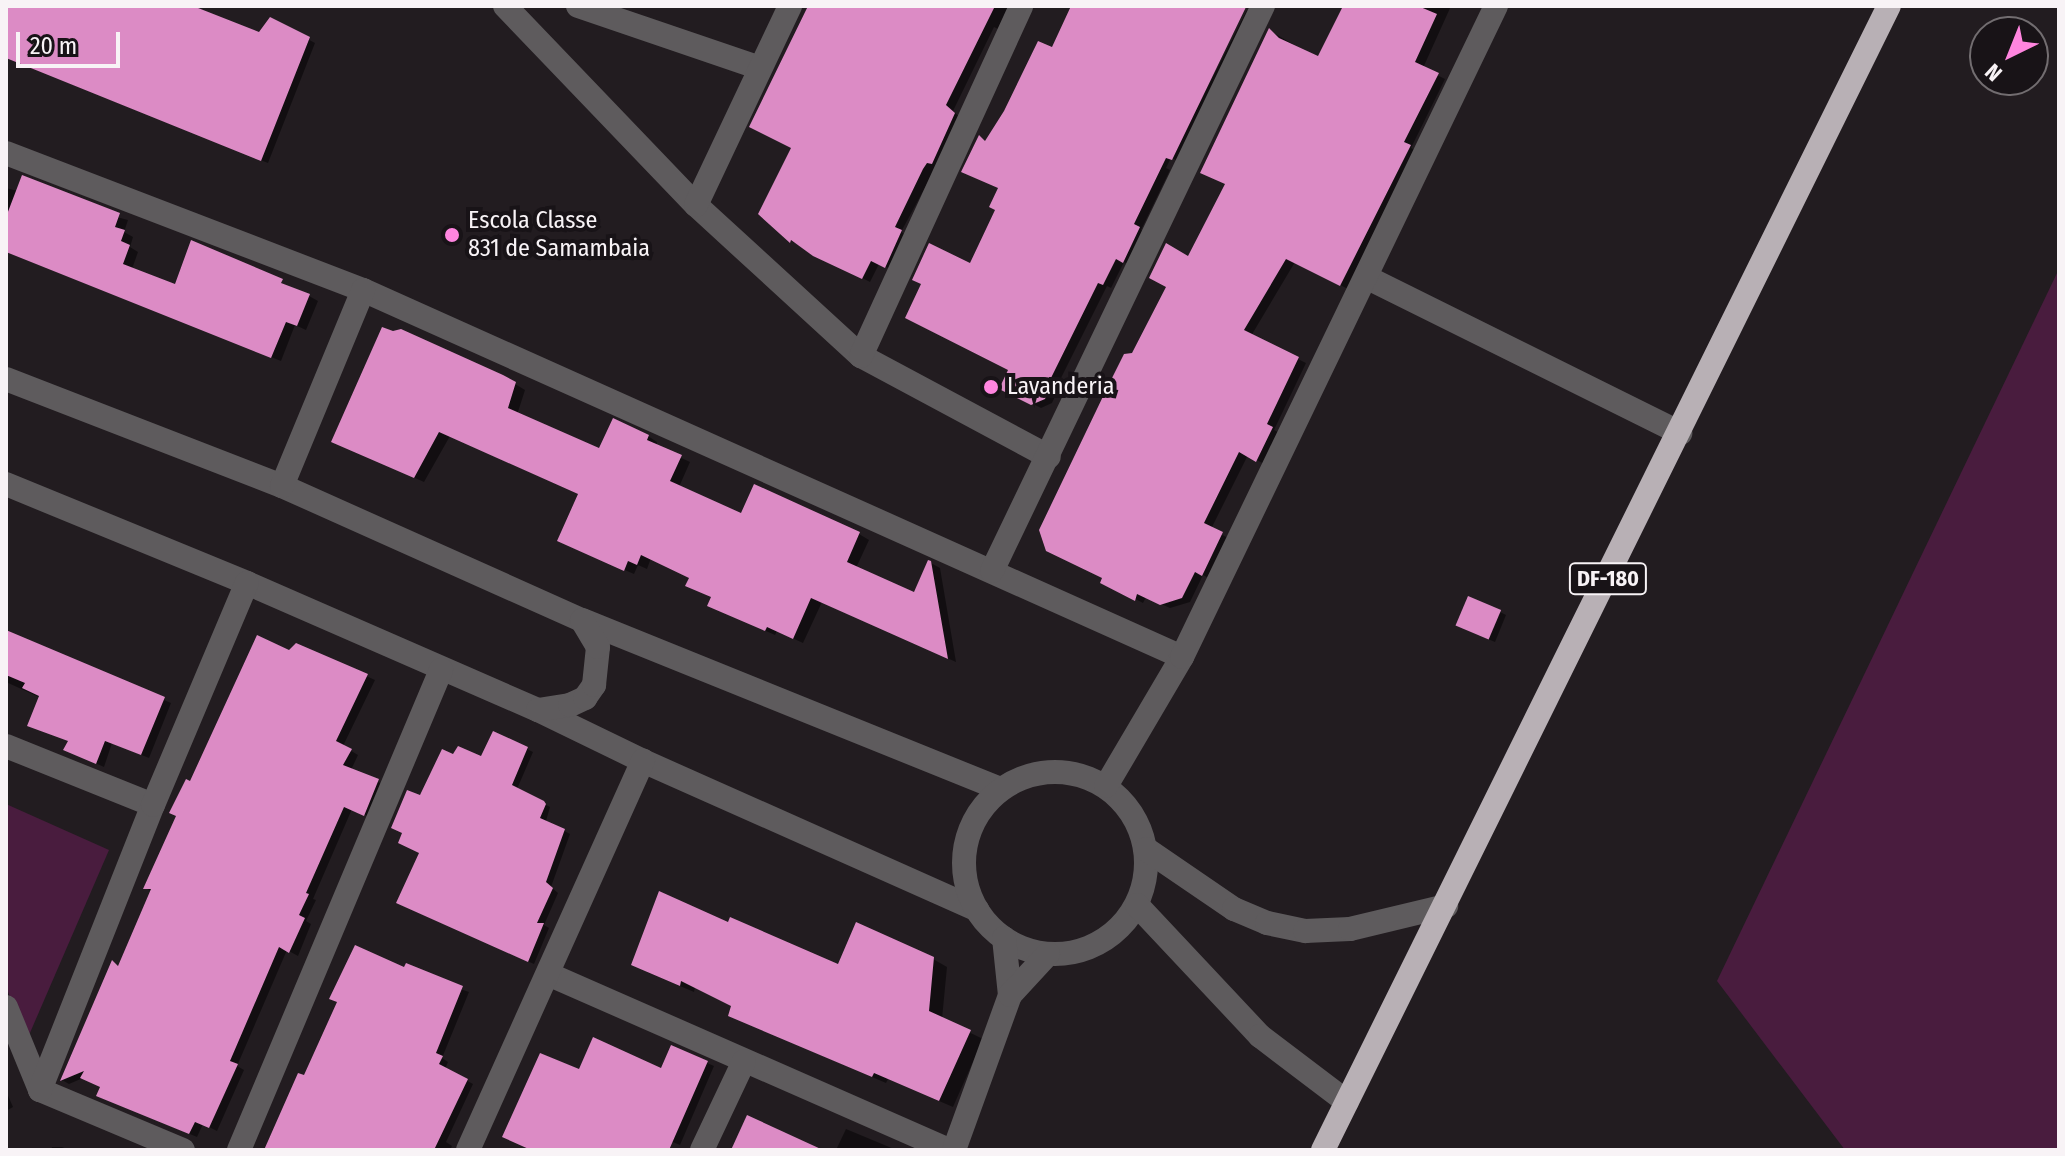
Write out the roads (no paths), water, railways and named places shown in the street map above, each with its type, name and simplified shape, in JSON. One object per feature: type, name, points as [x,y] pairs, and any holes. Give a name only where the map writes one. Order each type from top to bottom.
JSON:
[{"type":"highway","name":"DF-180","points":[[1323,1150],[1889,6]]},
{"type":"street","points":[[505,6],[696,205],[861,356],[1049,457]]},
{"type":"street","points":[[578,6],[760,68]]},
{"type":"street","points":[[696,205],[790,6]]},
{"type":"street","points":[[861,356],[1021,6]]},
{"type":"street","points":[[992,571],[1263,6]]},
{"type":"street","points":[[1106,786],[1182,657],[1496,6]]},
{"type":"street","points":[[6,153],[363,290],[1182,657]]},
{"type":"street","points":[[1366,277],[1680,433]]},
{"type":"street","points":[[282,486],[363,290]]},
{"type":"street","points":[[6,379],[282,486],[582,620],[1000,789]]},
{"type":"street","points":[[6,484],[247,583],[538,710],[643,761],[977,910],[1004,938],[1022,948],[1048,954],[1075,952],[1100,943],[1121,927],[1137,905],[1146,878],[1146,849],[1133,813],[1106,786],[1071,772],[1034,773],[1000,789],[982,807],[969,832],[964,858],[967,885],[977,910]]},
{"type":"street","points":[[40,1090],[153,805],[247,583]]},
{"type":"street","points":[[538,710],[570,705],[585,698],[594,685],[598,647],[582,620]]},
{"type":"street","points":[[239,1150],[441,670]]},
{"type":"street","points":[[6,746],[153,805]]},
{"type":"street","points":[[468,1150],[643,761]]},
{"type":"street","points":[[1146,849],[1234,909],[1267,923],[1305,931],[1350,929],[1446,906]]},
{"type":"street","points":[[1137,905],[1260,1036],[1347,1102]]},
{"type":"street","points":[[1004,938],[1010,995]]},
{"type":"street","points":[[548,974],[951,1150],[1010,995],[1048,954]]},
{"type":"street","points":[[6,1007],[40,1090],[183,1150]]},
{"type":"street","points":[[702,1150],[744,1061]]},
{"type":"place","name":"Escola Classe 831 de Samambaia","points":[[452,235]]},
{"type":"place","name":"Lavanderia","points":[[991,387]]}]
